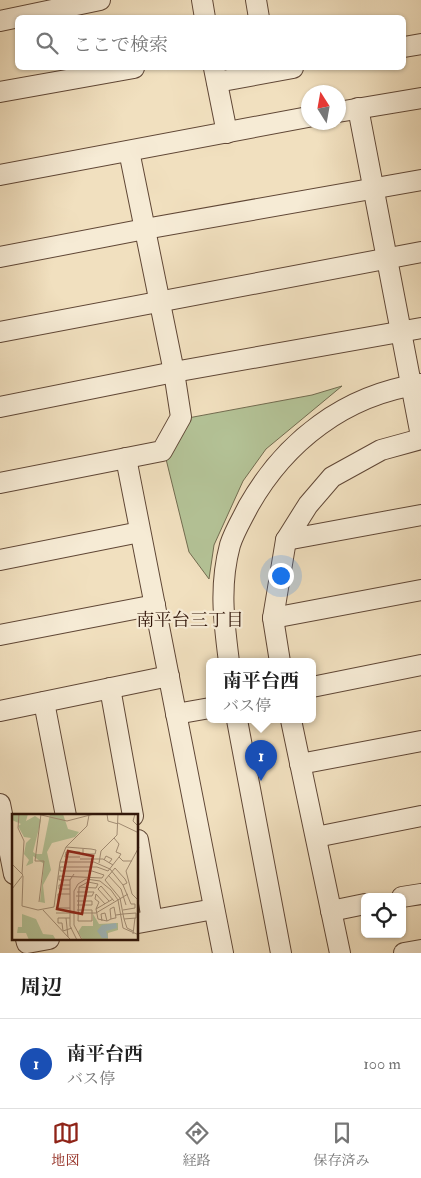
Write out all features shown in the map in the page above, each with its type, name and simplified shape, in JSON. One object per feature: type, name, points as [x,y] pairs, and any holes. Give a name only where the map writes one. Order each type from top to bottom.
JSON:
[{"type":"street","points":[[25,15],[100,0]]},
{"type":"street","points":[[202,0],[204,15]]},
{"type":"street","points":[[256,0],[258,15]]},
{"type":"street","points":[[0,20],[15,17]]},
{"type":"street","points":[[406,47],[421,44]]},
{"type":"street","points":[[0,92],[123,70]]},
{"type":"street","points":[[227,133],[216,75],[269,70]]},
{"type":"street","points":[[279,658],[273,618],[286,540],[308,505],[332,477],[381,450],[421,438],[411,330],[387,258],[373,188],[348,110],[421,98]]},
{"type":"street","points":[[0,175],[301,119]]},
{"type":"street","points":[[0,483],[162,451],[181,417],[174,372],[130,151]]},
{"type":"street","points":[[0,257],[421,180]]},
{"type":"street","points":[[0,332],[421,252]]},
{"type":"street","points":[[0,407],[174,372],[411,330]]},
{"type":"street","points":[[228,658],[223,624],[222,598],[230,544],[258,489],[276,464],[301,440],[329,418],[359,402],[385,392],[417,384]]},
{"type":"street","points":[[126,458],[223,953]]},
{"type":"street","points":[[286,540],[421,515]]},
{"type":"street","points":[[0,560],[140,532]]},
{"type":"street","points":[[273,618],[421,590]]},
{"type":"street","points":[[0,635],[155,605]]},
{"type":"street","points":[[316,686],[421,665]]},
{"type":"street","points":[[0,711],[169,676]]},
{"type":"street","points":[[110,688],[133,814]]},
{"type":"street","points":[[44,702],[66,814]]},
{"type":"street","points":[[176,714],[206,709]]},
{"type":"street","points":[[238,723],[281,953]]},
{"type":"street","points":[[292,723],[340,953]]},
{"type":"street","points":[[300,764],[421,741]]},
{"type":"street","points":[[0,804],[12,864]]},
{"type":"street","points":[[316,837],[421,816]]},
{"type":"street","points":[[139,852],[145,922],[214,908]]},
{"type":"street","points":[[406,896],[421,894]]},
{"type":"street","points":[[331,911],[361,905]]},
{"type":"street","points":[[26,940],[27,943],[44,940]]},
{"type":"street","points":[[404,953],[421,950]]},
{"type":"green space","points":[[342,386],[266,449],[243,481],[214,545],[209,579],[189,552],[165,455],[188,418],[312,395]]},
{"type":"place","name":"南平台西","points":[[261,781]]},
{"type":"district","name":"南平台三丁目","points":[[190,620]]}]
